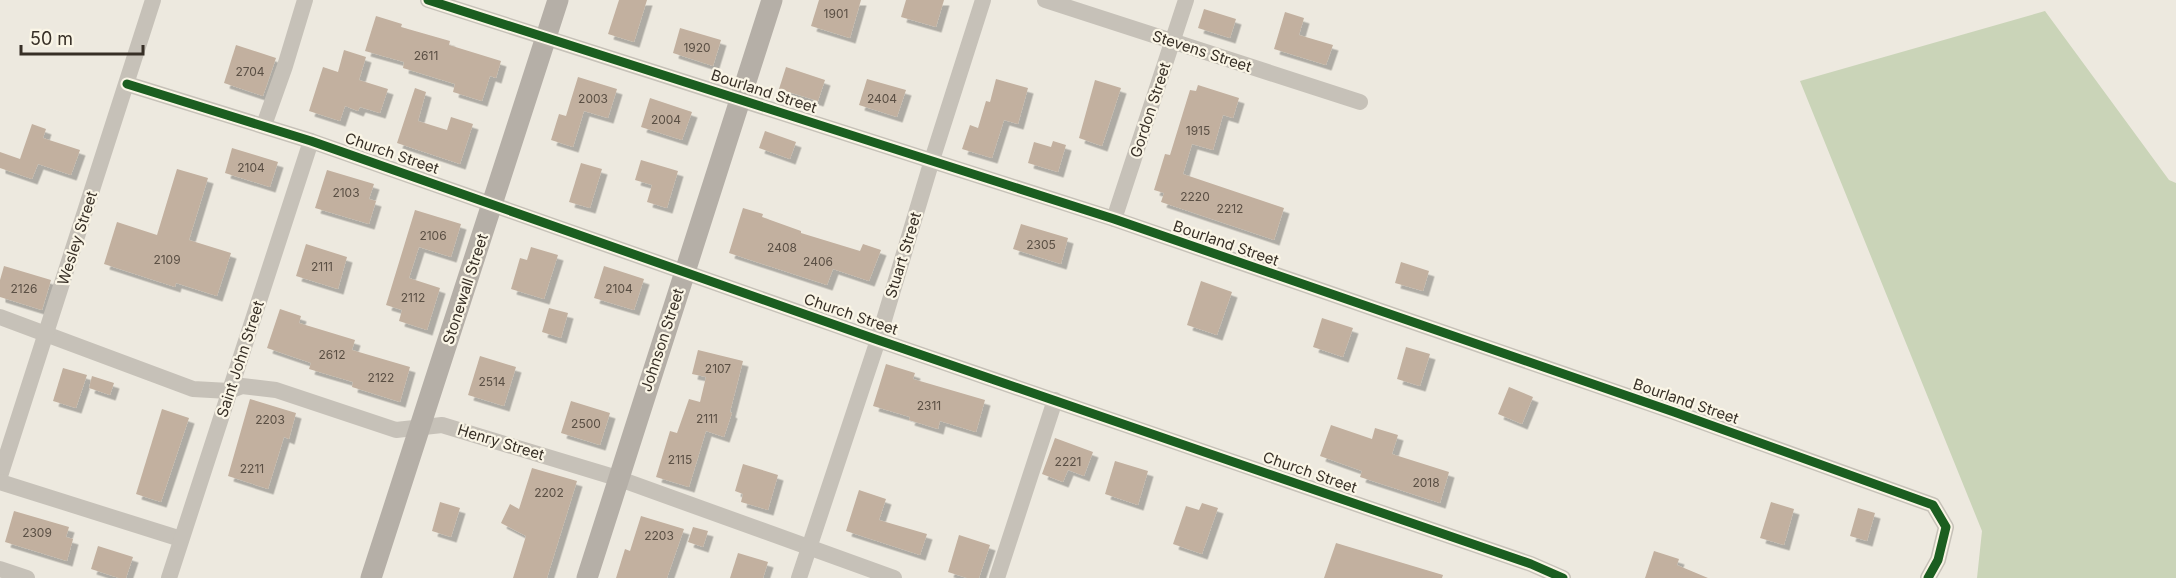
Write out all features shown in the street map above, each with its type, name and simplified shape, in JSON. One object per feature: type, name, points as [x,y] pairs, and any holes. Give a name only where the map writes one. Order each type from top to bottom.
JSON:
[{"type":"main road","name":"Stonewall Street","points":[[371,578],[558,0]]},
{"type":"main road","name":"Johnson Street","points":[[587,578],[617,478],[772,0]]},
{"type":"street","name":"Wesley Street","points":[[0,476],[153,0]]},
{"type":"street","points":[[264,125],[305,0]]},
{"type":"street","name":"Bourland Street","points":[[428,0],[1114,219],[1674,412],[1933,505],[1946,527],[1938,560],[1929,578]]},
{"type":"street","name":"Stuart Street","points":[[799,578],[878,340],[983,0]]},
{"type":"street","name":"Stevens Street","points":[[1045,0],[1360,102]]},
{"type":"street","name":"Gordon Street","points":[[1114,219],[1186,0]]},
{"type":"street","name":"Church Street","points":[[127,84],[311,141],[878,340],[1531,564],[1563,578]]},
{"type":"street","name":"Saint John Street","points":[[169,578],[311,141]]},
{"type":"street","name":"Henry Street","points":[[0,317],[193,389],[229,391],[242,386],[276,390],[396,430],[442,425],[617,478],[894,578]]},
{"type":"street","points":[[997,578],[1055,400]]},
{"type":"street","points":[[0,482],[181,539]]},
{"type":"street","points":[[0,569],[27,578]]},
{"type":"green space","points":[[2045,11],[2169,180],[2176,183],[2176,578],[1977,578],[1982,531],[1800,81]]},
{"type":"building","points":[[619,0],[647,0],[634,42],[608,34]]},
{"type":"building","points":[[819,0],[861,0],[850,38],[811,26]]},
{"type":"building","points":[[906,0],[944,0],[936,27],[901,17]]},
{"type":"building","points":[[1204,9],[1236,19],[1230,38],[1198,28]]},
{"type":"building","points":[[1285,12],[1304,18],[1299,35],[1333,45],[1326,65],[1274,49]]},
{"type":"building","points":[[376,16],[402,24],[401,27],[450,41],[449,45],[501,61],[496,78],[490,76],[482,101],[453,92],[455,84],[403,68],[404,62],[365,51]]},
{"type":"building","points":[[680,28],[721,40],[713,66],[673,53]]},
{"type":"building","points":[[236,45],[276,58],[263,96],[224,83]]},
{"type":"building","points":[[344,50],[366,57],[359,80],[388,89],[380,113],[360,107],[358,111],[345,106],[340,121],[309,111],[323,67],[338,72]]},
{"type":"building","points":[[786,67],[825,80],[818,101],[779,89]]},
{"type":"building","points":[[578,77],[617,89],[608,118],[584,111],[573,147],[551,140],[559,114],[566,116]]},
{"type":"building","points":[[867,79],[906,90],[897,117],[859,105]]},
{"type":"building","points":[[996,79],[1028,88],[1018,124],[1004,120],[992,158],[962,149],[970,125],[978,128],[986,101],[990,102]]},
{"type":"building","points":[[1095,80],[1121,88],[1102,146],[1079,138]]},
{"type":"building","points":[[1198,85],[1239,98],[1233,118],[1223,115],[1213,150],[1192,144],[1183,174],[1284,208],[1274,240],[1161,202],[1164,193],[1154,190],[1165,154],[1170,155],[1190,90],[1196,91]]},
{"type":"building","points":[[415,88],[426,92],[418,121],[447,130],[451,117],[473,124],[460,164],[397,143]]},
{"type":"building","points":[[650,98],[692,112],[682,140],[641,127]]},
{"type":"building","points":[[32,124],[46,129],[43,138],[80,150],[71,175],[38,164],[32,179],[0,168],[0,152],[20,159]]},
{"type":"building","points":[[765,131],[796,142],[790,159],[759,148]]},
{"type":"building","points":[[1053,141],[1066,145],[1058,172],[1028,163],[1034,142],[1051,147]]},
{"type":"building","points":[[232,148],[278,162],[270,187],[225,173]]},
{"type":"building","points":[[641,160],[678,171],[667,208],[647,202],[652,185],[635,180]]},
{"type":"building","points":[[581,163],[602,169],[590,208],[569,202]]},
{"type":"building","points":[[177,169],[208,178],[189,240],[231,253],[217,296],[176,283],[175,287],[104,264],[117,222],[157,235]]},
{"type":"building","points":[[327,170],[374,184],[369,199],[376,201],[369,224],[315,208]]},
{"type":"building","points":[[743,208],[763,214],[762,217],[801,231],[801,233],[860,251],[863,244],[881,250],[869,281],[833,269],[827,285],[729,253]]},
{"type":"building","points":[[415,210],[461,224],[451,257],[419,247],[409,278],[440,288],[427,330],[399,321],[402,310],[386,305]]},
{"type":"building","points":[[1021,224],[1068,238],[1061,264],[1013,249]]},
{"type":"building","points":[[306,244],[347,257],[338,289],[296,276]]},
{"type":"building","points":[[531,247],[558,255],[544,299],[511,289],[520,258],[527,260]]},
{"type":"building","points":[[1401,262],[1429,271],[1423,291],[1395,283]]},
{"type":"building","points":[[4,266],[51,280],[42,310],[0,297],[0,280]]},
{"type":"building","points":[[604,266],[644,279],[634,310],[594,298]]},
{"type":"building","points":[[1201,281],[1232,292],[1217,335],[1187,325]]},
{"type":"building","points":[[549,308],[568,313],[561,338],[542,332]]},
{"type":"building","points":[[280,309],[301,316],[299,323],[355,340],[352,350],[410,367],[400,402],[352,387],[353,382],[309,369],[311,363],[267,348]]},
{"type":"building","points":[[1322,318],[1353,328],[1343,357],[1313,347]]},
{"type":"building","points":[[1406,347],[1430,354],[1420,386],[1397,379]]},
{"type":"building","points":[[698,350],[743,361],[730,412],[732,413],[724,437],[706,431],[689,487],[656,477],[670,431],[677,433],[689,399],[700,402],[706,377],[692,374]]},
{"type":"building","points":[[480,356],[516,367],[504,406],[468,395]]},
{"type":"building","points":[[886,364],[915,373],[913,379],[985,400],[976,432],[940,421],[938,429],[909,420],[910,417],[873,406]]},
{"type":"building","points":[[63,368],[87,375],[76,408],[53,401]]},
{"type":"building","points":[[92,376],[114,383],[110,395],[89,388]]},
{"type":"building","points":[[1509,387],[1533,397],[1522,424],[1498,414]]},
{"type":"building","points":[[250,399],[296,413],[289,439],[284,437],[268,489],[228,476]]},
{"type":"building","points":[[571,401],[610,413],[600,445],[561,433]]},
{"type":"building","points":[[162,409],[189,418],[161,502],[136,494]]},
{"type":"building","points":[[1331,425],[1372,439],[1375,428],[1398,435],[1392,454],[1449,472],[1440,503],[1360,477],[1362,471],[1320,456]]},
{"type":"building","points":[[1055,438],[1093,452],[1084,476],[1068,470],[1063,482],[1042,474]]},
{"type":"building","points":[[1115,461],[1148,471],[1138,505],[1105,494]]},
{"type":"building","points":[[743,464],[778,475],[768,510],[741,502],[743,494],[735,491]]},
{"type":"building","points":[[532,468],[577,481],[547,578],[513,578],[526,536],[501,523],[510,504],[519,509]]},
{"type":"building","points":[[859,490],[886,499],[879,520],[927,534],[920,555],[846,531]]},
{"type":"building","points":[[440,502],[460,508],[451,537],[432,531]]},
{"type":"building","points":[[1771,502],[1794,509],[1784,545],[1760,538]]},
{"type":"building","points":[[1202,503],[1218,508],[1202,554],[1173,544],[1186,506],[1199,510]]},
{"type":"building","points":[[1858,508],[1875,513],[1867,541],[1850,536]]},
{"type":"building","points":[[14,511],[69,527],[66,537],[73,539],[67,561],[5,542]]},
{"type":"building","points":[[641,516],[684,529],[667,578],[616,578],[625,549],[630,551]]},
{"type":"building","points":[[693,527],[708,531],[703,547],[688,542]]},
{"type":"building","points":[[959,535],[990,545],[979,578],[967,578],[948,572]]},
{"type":"building","points":[[1336,543],[1443,575],[1442,578],[1324,578]]},
{"type":"building","points":[[98,546],[133,557],[126,578],[91,569]]},
{"type":"building","points":[[1654,551],[1679,559],[1677,565],[1708,578],[1645,578]]},
{"type":"building","points":[[738,553],[768,562],[763,578],[730,578]]},
{"type":"cycle path","points":[[428,0],[1114,219],[1674,412],[1933,505],[1946,527],[1938,560],[1928,578]]},
{"type":"cycle path","points":[[127,84],[311,141],[878,340],[1531,564],[1563,578]]}]
